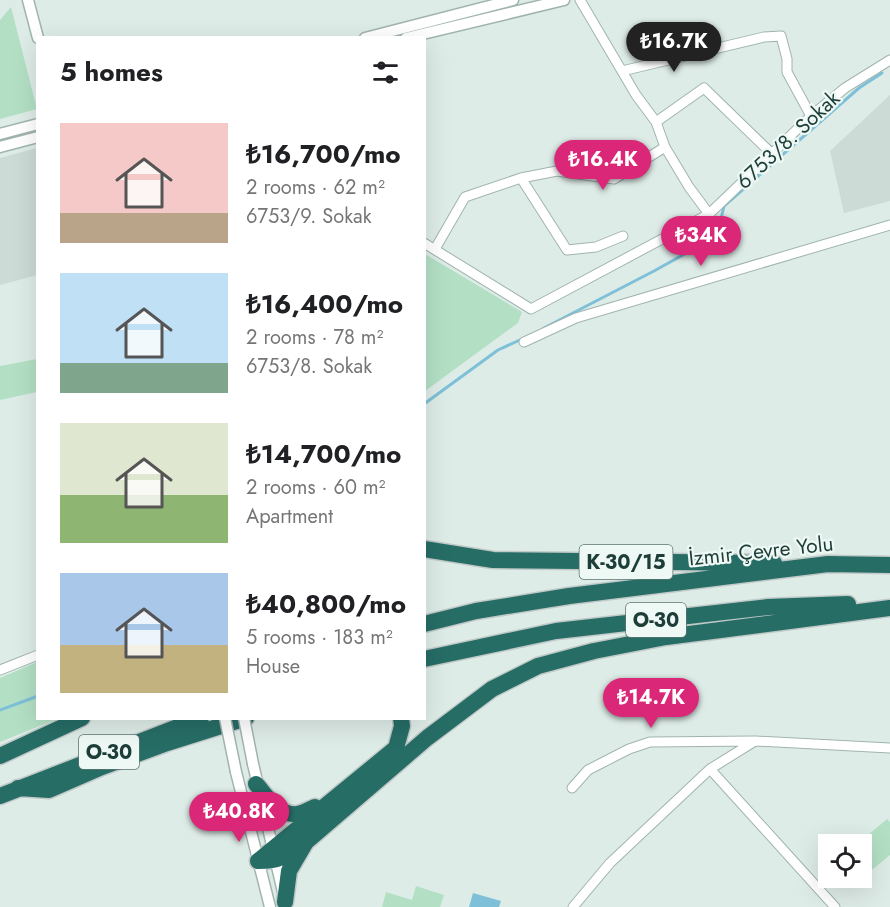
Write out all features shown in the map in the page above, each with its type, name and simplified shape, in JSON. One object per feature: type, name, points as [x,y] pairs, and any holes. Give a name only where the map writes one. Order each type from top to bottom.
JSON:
[{"type":"highway","name":"K-30/15","points":[[426,549],[493,560],[828,564]]},
{"type":"highway","name":"İzmir Çevre Yolu","points":[[426,624],[476,611],[569,596],[828,564],[890,565]]},
{"type":"highway","name":"O-30","points":[[426,659],[556,631],[768,607],[890,603]]},
{"type":"highway","points":[[268,856],[291,853],[428,738],[492,689],[538,666],[594,651],[666,637],[890,608]]},
{"type":"highway","name":"O-30","points":[[0,756],[78,720]]},
{"type":"highway","name":"O-30","points":[[0,796],[196,720]]},
{"type":"highway","points":[[18,788],[49,790],[156,747],[239,720]]},
{"type":"highway","points":[[268,856],[396,747],[402,726],[401,720]]},
{"type":"highway","points":[[256,784],[274,806],[286,813],[297,814],[330,801]]},
{"type":"highway","points":[[280,905],[289,871],[306,842]]},
{"type":"street","points":[[28,0],[37,36]]},
{"type":"street","points":[[408,35],[513,0]]},
{"type":"street","points":[[380,36],[429,35],[564,0]]},
{"type":"street","points":[[580,0],[622,71],[656,122],[665,147],[689,187],[709,214]]},
{"type":"street","points":[[622,71],[764,37],[781,36],[787,59],[787,72],[811,116]]},
{"type":"street","name":"6753/8. Sokak","points":[[435,249],[531,309],[709,214],[811,116],[845,88],[890,60]]},
{"type":"street","points":[[656,122],[704,88],[771,153]]},
{"type":"street","points":[[0,134],[36,125]]},
{"type":"street","points":[[0,147],[36,138]]},
{"type":"street","points":[[426,244],[435,249],[465,197],[522,178],[557,171],[614,179],[665,147]]},
{"type":"street","points":[[522,178],[567,250],[596,247],[623,236]]},
{"type":"street","points":[[524,342],[576,318],[890,225]]},
{"type":"street","points":[[0,670],[36,656]]},
{"type":"street","points":[[225,720],[236,772],[268,856],[280,905]]},
{"type":"street","points":[[245,720],[268,856],[280,905]]},
{"type":"street","points":[[572,788],[588,770],[629,749],[650,742],[755,741],[890,748]]},
{"type":"street","points":[[573,907],[610,863],[710,769],[755,741]]},
{"type":"street","points":[[710,769],[835,907]]},
{"type":"shaded area","points":[[890,95],[890,201],[844,213],[830,151]]},
{"type":"shaded area","points":[[36,148],[36,275],[0,285],[0,158]]},
{"type":"green space","points":[[11,7],[36,109],[0,119],[0,20]]},
{"type":"green space","points":[[426,255],[522,312],[518,323],[426,390]]},
{"type":"green space","points":[[36,359],[36,392],[0,400],[0,366]]},
{"type":"green space","points":[[36,662],[36,720],[55,720],[0,742],[0,678]]},
{"type":"green space","points":[[887,819],[890,822],[890,855],[872,870],[872,834],[869,834]]},
{"type":"green space","points":[[416,886],[444,895],[440,907],[382,907],[386,892],[412,900]]},
{"type":"water","points":[[473,893],[501,901],[499,907],[469,907]]},
{"type":"waterway","points":[[544,328],[717,236],[724,206],[859,88],[882,73]]},
{"type":"waterway","points":[[426,403],[498,350],[522,339]]},
{"type":"waterway","points":[[0,710],[36,697]]}]
